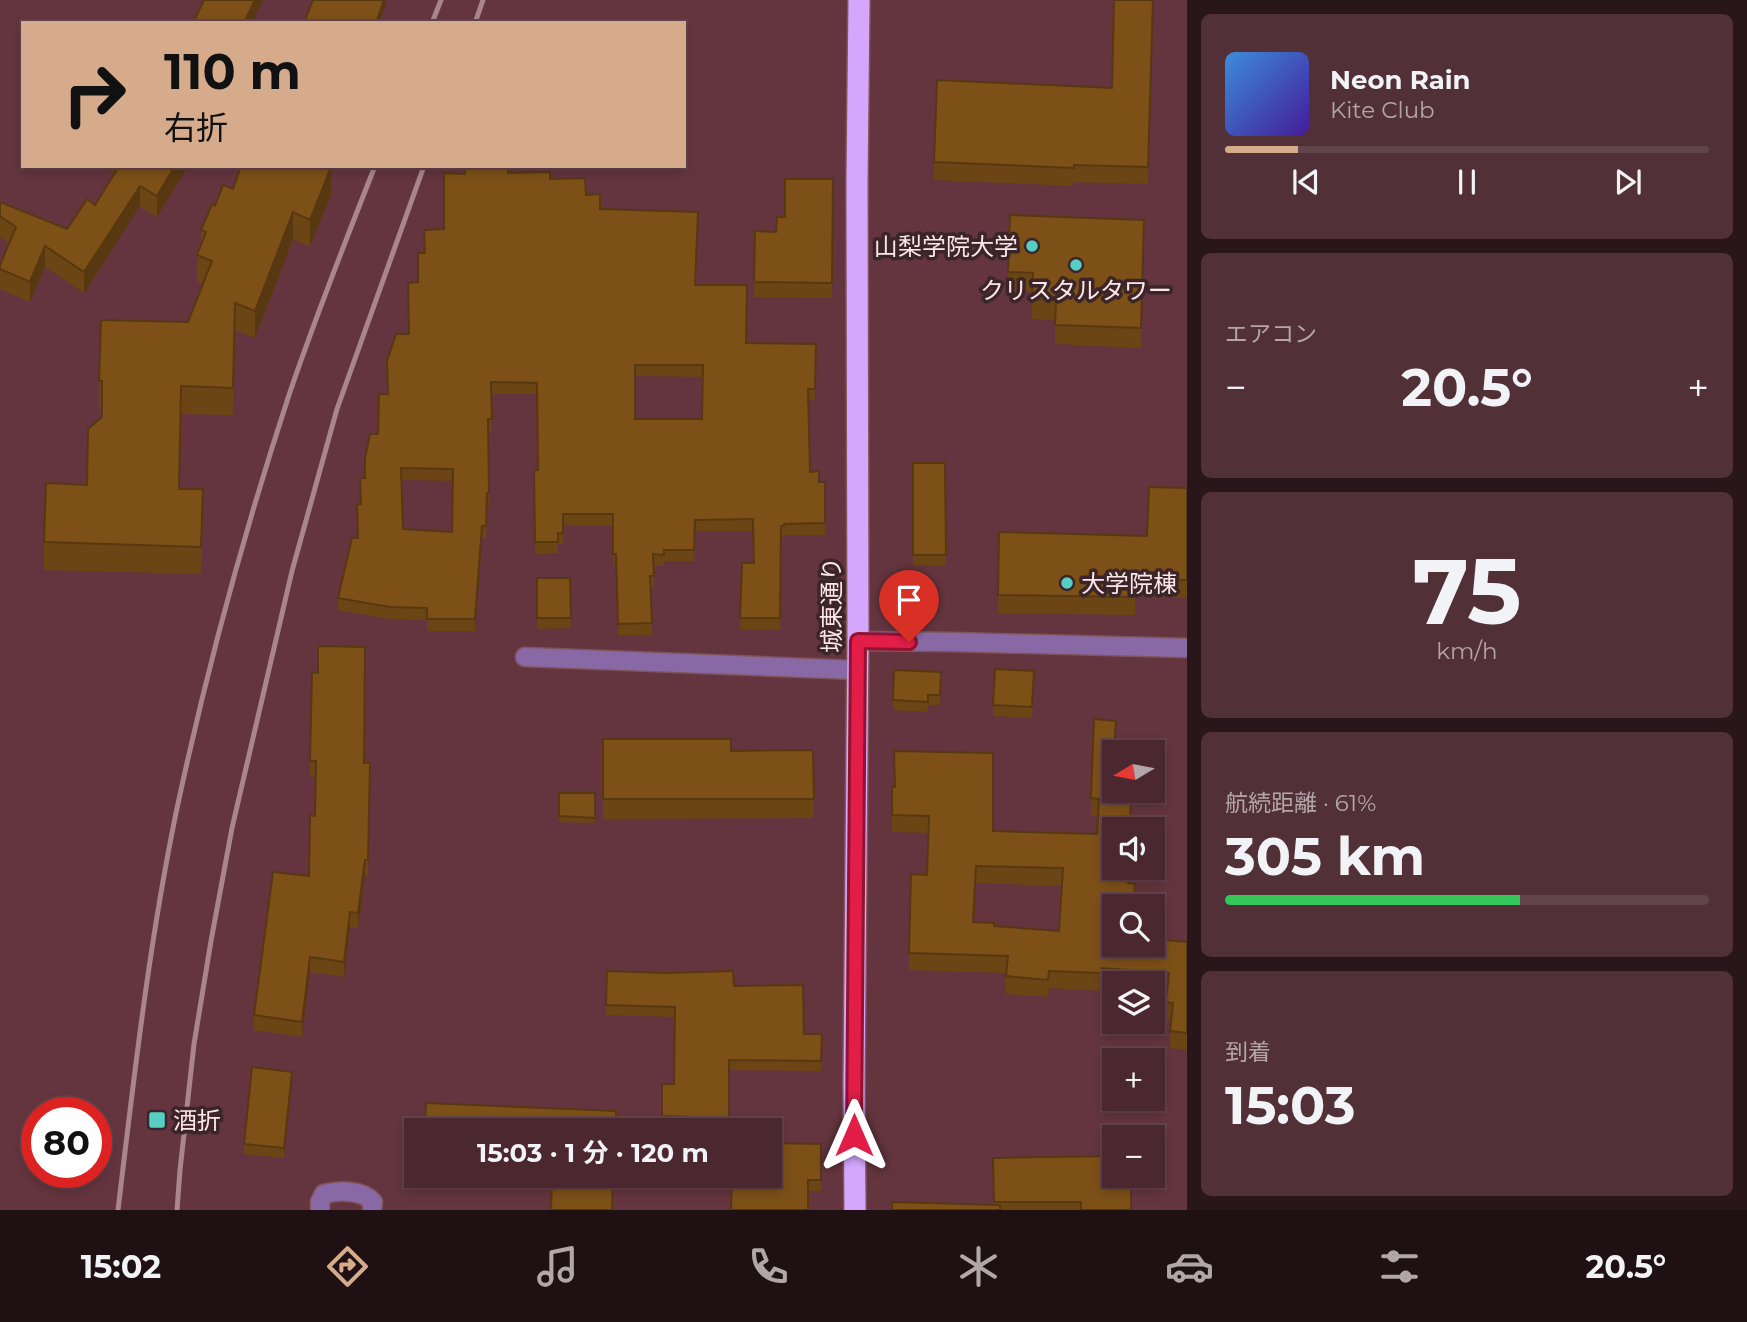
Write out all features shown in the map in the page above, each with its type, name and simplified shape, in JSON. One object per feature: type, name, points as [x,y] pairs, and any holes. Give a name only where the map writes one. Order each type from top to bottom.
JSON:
[{"type":"highway","name":"城東通り","points":[[855,1210],[859,0]]},
{"type":"street","points":[[858,641],[1187,648]]},
{"type":"street","points":[[525,657],[857,670]]},
{"type":"street","points":[[320,1210],[324,1194],[332,1192],[368,1196],[373,1202],[372,1210]]},
{"type":"building","points":[[204,0],[255,0],[245,21],[194,21]]},
{"type":"building","points":[[313,0],[384,0],[377,21],[305,21]]},
{"type":"building","points":[[1114,0],[1153,0],[1148,167],[1074,165],[1074,168],[934,162],[937,80],[1112,88]]},
{"type":"building","points":[[118,168],[174,168],[157,196],[140,186],[84,272],[45,246],[30,282],[0,269],[16,227],[0,216],[0,202],[67,229],[87,199],[95,205]]},
{"type":"building","points":[[240,168],[331,168],[310,220],[293,212],[255,311],[235,303],[233,388],[181,386],[179,489],[203,489],[201,547],[44,542],[46,483],[87,485],[88,429],[102,417],[102,381],[99,381],[101,320],[188,322],[212,261],[197,255],[206,232],[201,230],[223,185],[233,189]]},
{"type":"building","points":[[465,168],[508,168],[508,173],[550,172],[550,179],[585,178],[586,195],[600,194],[600,209],[698,212],[695,285],[747,285],[746,343],[816,344],[815,389],[808,389],[810,472],[819,471],[819,482],[825,482],[825,523],[781,526],[780,618],[740,618],[742,563],[754,563],[753,519],[695,520],[694,550],[664,550],[664,555],[653,554],[654,576],[650,576],[652,623],[618,624],[613,514],[563,514],[563,533],[558,533],[558,542],[535,542],[537,383],[491,382],[492,419],[488,419],[489,493],[486,526],[482,526],[475,619],[427,619],[427,608],[390,607],[338,598],[352,538],[358,538],[357,504],[361,504],[360,478],[365,478],[365,458],[370,434],[378,434],[379,394],[388,394],[387,361],[396,334],[409,334],[408,283],[418,282],[418,253],[425,253],[424,230],[444,229],[444,173],[465,174]],"holes":[[[635,365],[703,365],[702,419],[635,419]],[[401,468],[453,469],[452,532],[403,529]]]},
{"type":"building","points":[[785,179],[833,179],[832,283],[754,282],[755,231],[776,232],[777,217],[785,217]]},
{"type":"building","name":"クリスタルタワー","points":[[1010,215],[1144,220],[1141,328],[1055,325],[1056,300],[1032,299],[1033,273],[1008,272]]},
{"type":"building","points":[[913,463],[945,463],[946,555],[913,555]]},
{"type":"building","points":[[1149,487],[1187,488],[1187,580],[1135,578],[1135,597],[998,595],[999,532],[1147,536]]},
{"type":"building","points":[[537,578],[570,578],[571,618],[537,618]]},
{"type":"building","points":[[318,646],[365,647],[364,763],[370,763],[368,860],[365,860],[358,913],[350,912],[344,962],[310,957],[302,1022],[254,1015],[273,872],[309,876],[310,815],[315,816],[316,761],[310,761],[312,672],[318,673]]},
{"type":"building","points":[[995,669],[1034,671],[1032,707],[993,705]]},
{"type":"building","points":[[894,670],[941,672],[940,695],[928,695],[928,702],[893,700]]},
{"type":"building","points":[[1094,719],[1116,721],[1115,740],[1102,740],[1102,803],[1131,803],[1130,817],[1102,817],[1102,880],[1128,880],[1128,883],[1135,884],[1134,894],[1102,894],[1102,957],[1165,957],[1165,940],[1187,942],[1187,1033],[1170,1031],[1173,1003],[1166,1002],[1169,973],[1165,971],[1102,968],[1102,973],[1049,971],[1048,980],[1006,976],[1008,956],[909,953],[911,874],[927,875],[929,816],[892,815],[892,787],[895,787],[894,751],[993,753],[993,831],[1097,834],[1099,799],[1091,798]],"holes":[[[976,866],[1063,868],[1059,931],[973,922]]]},
{"type":"building","points":[[603,739],[731,739],[731,751],[813,750],[814,799],[603,799]]},
{"type":"building","points":[[559,793],[595,793],[595,818],[559,816]]},
{"type":"building","points":[[607,971],[733,971],[734,986],[803,985],[804,1034],[822,1034],[821,1061],[729,1060],[729,1118],[662,1116],[662,1084],[674,1084],[675,1007],[606,1005]]},
{"type":"building","name":"酒折","points":[[252,1067],[292,1072],[284,1148],[244,1144]]},
{"type":"building","points":[[426,1103],[616,1111],[616,1118],[425,1118]]},
{"type":"building","points":[[782,1143],[821,1144],[821,1180],[808,1180],[808,1210],[731,1210],[732,1188],[782,1188]]},
{"type":"building","points":[[1102,1156],[1102,1188],[1131,1188],[1131,1210],[1081,1210],[1081,1202],[994,1202],[993,1158]]},
{"type":"building","points":[[552,1188],[613,1188],[612,1210],[551,1210]]},
{"type":"building","points":[[892,1202],[1000,1205],[1000,1210],[892,1210]]},
{"type":"railway","points":[[433,21],[441,0]]},
{"type":"railway","points":[[476,21],[483,0]]},
{"type":"railway","points":[[118,1210],[158,912],[176,813],[200,707],[241,550],[289,395],[374,168]]},
{"type":"railway","points":[[177,1210],[194,1044],[211,941],[232,828],[292,571],[337,409],[423,168]]},
{"type":"place","name":"山梨学院大学","points":[[1032,246]]},
{"type":"place","name":"クリスタルタワー","points":[[1076,265]]},
{"type":"place","name":"大学院棟","points":[[1067,583]]},
{"type":"place","name":"酒折","points":[[157,1120]]},
{"type":"route","points":[[854,1135],[858,641],[909,642]]}]
